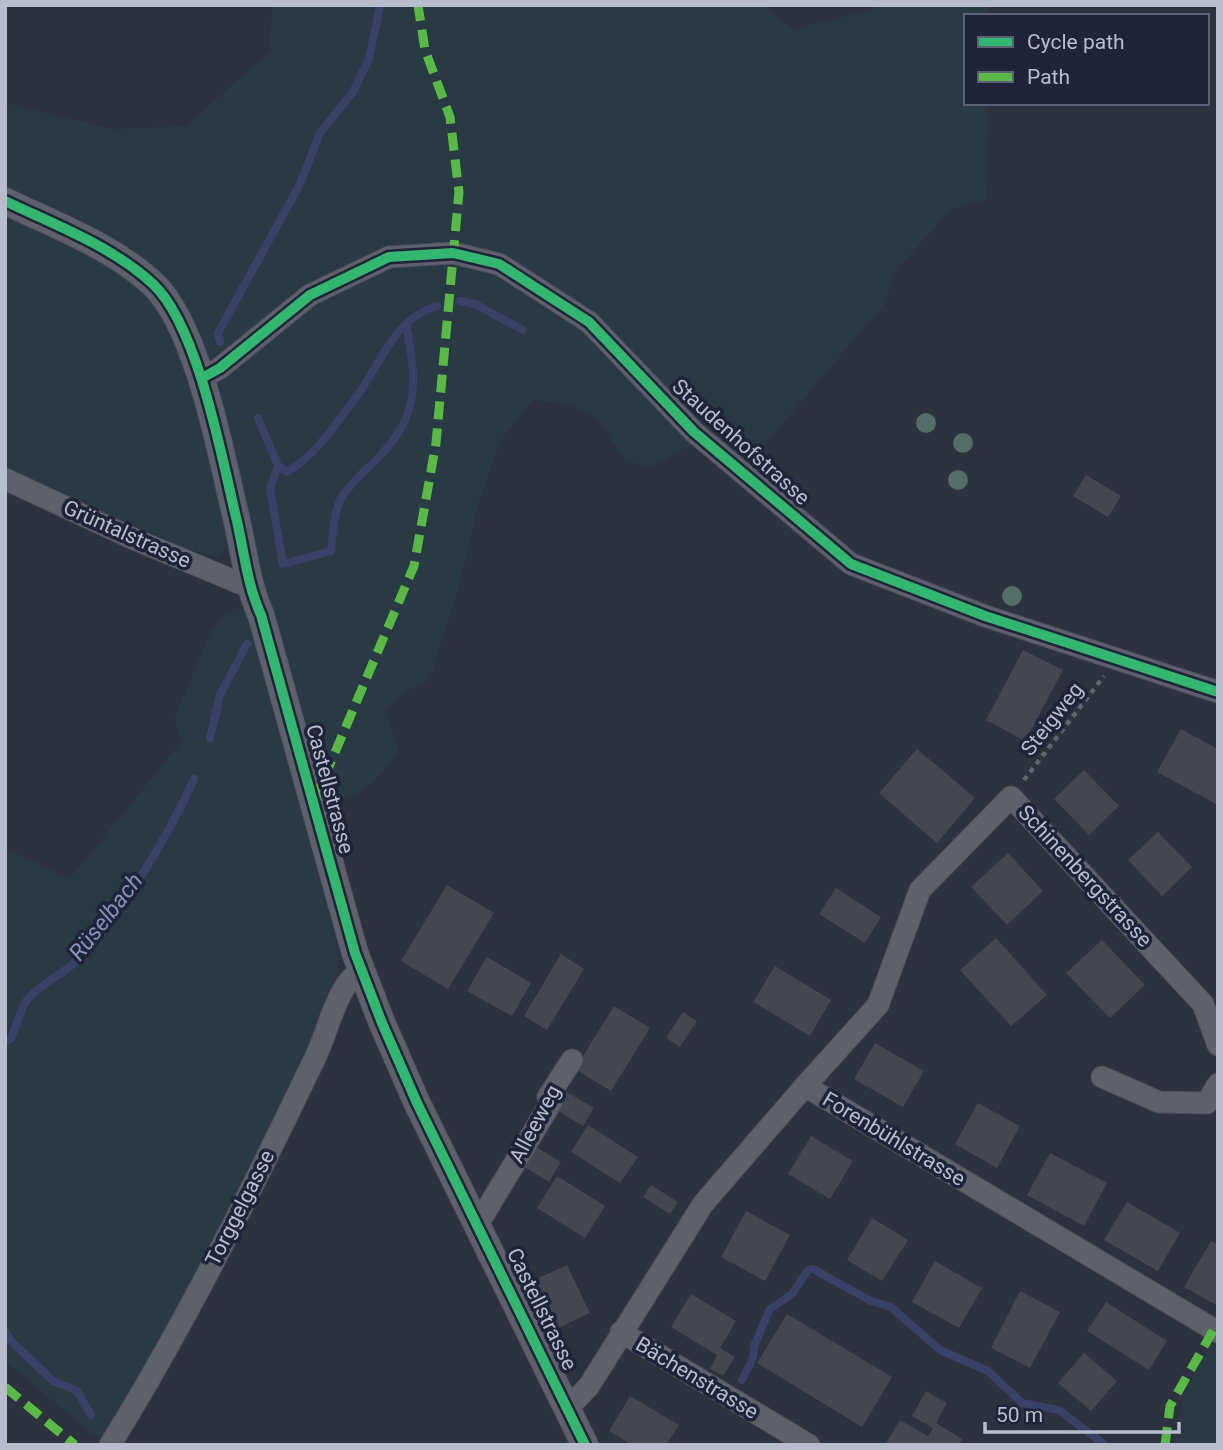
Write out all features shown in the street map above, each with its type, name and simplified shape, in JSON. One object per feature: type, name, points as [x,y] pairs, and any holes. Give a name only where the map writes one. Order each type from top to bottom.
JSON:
[{"type":"street","name":"Castellstrasse","points":[[5,201],[114,256],[155,285],[177,318],[202,378],[242,541],[249,587],[261,615],[361,970],[417,1103],[569,1407],[585,1445]]},
{"type":"street","name":"Staudenhofstrasse","points":[[202,378],[229,361],[310,295],[389,257],[453,253],[499,264],[589,322],[694,432],[851,564],[985,616],[1218,692]]},
{"type":"street","name":"Grüntalstrasse","points":[[5,479],[136,540],[249,587]]},
{"type":"street","name":"Schinenbergstrasse","points":[[805,1086],[878,1005],[920,890],[1010,797],[1203,1004],[1218,1045]]},
{"type":"street","name":"Torggelgasse","points":[[110,1445],[148,1384],[202,1283],[317,1055],[349,978],[361,970]]},
{"type":"street","name":"Alleeweg","points":[[478,1224],[552,1101],[548,1097],[572,1060]]},
{"type":"street","points":[[1102,1077],[1159,1102],[1207,1103],[1218,1084]]},
{"type":"street","name":"Forenbühlstrasse","points":[[569,1407],[589,1386],[703,1205],[805,1086],[1218,1332]]},
{"type":"street","name":"Bächenstrasse","points":[[621,1332],[809,1445]]},
{"type":"shaded area","points":[[272,5],[765,5],[792,29],[874,9],[875,5],[989,5],[989,14],[964,14],[964,105],[989,105],[987,200],[952,209],[899,267],[883,306],[747,466],[714,433],[651,467],[625,461],[597,418],[573,406],[533,400],[500,442],[477,508],[462,577],[430,680],[405,692],[386,710],[399,752],[377,778],[358,794],[335,803],[302,809],[339,951],[331,997],[323,1021],[302,1068],[190,1288],[103,1437],[91,1433],[5,1361],[5,848],[70,878],[181,742],[174,718],[211,631],[223,615],[239,607],[249,619],[260,590],[219,384],[189,368],[228,544],[219,557],[154,541],[5,474],[5,103],[114,129],[186,126],[270,51]]},
{"type":"shaded area","points":[[1211,1343],[1218,1347],[1218,1445],[1173,1445],[1185,1392]]},
{"type":"building","points":[[1086,475],[1121,496],[1108,517],[1073,496]]},
{"type":"building","points":[[1023,650],[1063,670],[1025,741],[986,720]]},
{"type":"building","points":[[1181,729],[1218,749],[1218,805],[1157,772]]},
{"type":"building","points":[[917,749],[975,798],[937,843],[879,793]]},
{"type":"building","points":[[1084,770],[1119,806],[1089,835],[1054,799]]},
{"type":"building","points":[[1158,832],[1192,867],[1162,896],[1128,860]]},
{"type":"building","points":[[1008,853],[1043,891],[1007,925],[971,887]]},
{"type":"building","points":[[447,885],[494,913],[448,989],[401,961]]},
{"type":"building","points":[[836,888],[881,917],[865,943],[819,914]]},
{"type":"building","points":[[996,938],[1047,995],[1011,1026],[960,970]]},
{"type":"building","points":[[1102,940],[1145,985],[1110,1018],[1066,973]]},
{"type":"building","points":[[561,954],[584,969],[547,1030],[524,1016]]},
{"type":"building","points":[[487,957],[531,983],[512,1016],[467,991]]},
{"type":"building","points":[[775,966],[831,1000],[810,1036],[753,1002]]},
{"type":"building","points":[[614,1006],[650,1028],[611,1091],[575,1069]]},
{"type":"building","points":[[683,1012],[697,1021],[680,1047],[666,1038]]},
{"type":"building","points":[[875,1043],[924,1071],[903,1107],[854,1079]]},
{"type":"building","points":[[567,1092],[594,1108],[583,1126],[556,1110]]},
{"type":"building","points":[[978,1103],[1020,1126],[997,1168],[955,1144]]},
{"type":"building","points":[[588,1125],[638,1157],[620,1183],[571,1152]]},
{"type":"building","points":[[811,1136],[853,1161],[830,1199],[788,1174]]},
{"type":"building","points":[[536,1147],[561,1162],[549,1182],[523,1166]]},
{"type":"building","points":[[1050,1153],[1107,1183],[1084,1226],[1027,1195]]},
{"type":"building","points":[[557,1176],[605,1206],[585,1238],[537,1208]]},
{"type":"building","points":[[651,1185],[678,1202],[670,1214],[643,1197]]},
{"type":"building","points":[[1127,1202],[1180,1233],[1158,1271],[1104,1240]]},
{"type":"building","points":[[746,1211],[790,1235],[765,1281],[721,1257]]},
{"type":"building","points":[[872,1218],[908,1240],[882,1281],[847,1260]]},
{"type":"building","points":[[1211,1241],[1218,1244],[1218,1306],[1184,1287]]},
{"type":"building","points":[[935,1261],[982,1288],[959,1328],[912,1302]]},
{"type":"building","points":[[567,1265],[590,1313],[554,1330],[532,1281]]},
{"type":"building","points":[[1020,1291],[1060,1312],[1030,1368],[991,1348]]},
{"type":"building","points":[[691,1294],[736,1321],[720,1348],[735,1357],[723,1376],[710,1369],[717,1355],[671,1327]]},
{"type":"building","points":[[1106,1302],[1167,1341],[1149,1370],[1087,1331]]},
{"type":"building","points":[[787,1314],[892,1377],[862,1427],[757,1363]]},
{"type":"building","points":[[1084,1353],[1117,1381],[1091,1411],[1058,1383]]},
{"type":"building","points":[[926,1391],[947,1403],[936,1423],[962,1439],[959,1445],[885,1445],[900,1420],[928,1436],[933,1428],[912,1416]]},
{"type":"building","points":[[630,1396],[679,1425],[666,1445],[632,1445],[609,1431]]},
{"type":"waterway","points":[[220,342],[218,333],[300,184],[320,133],[353,92],[369,59],[380,5]]},
{"type":"waterway","points":[[460,301],[475,304],[523,330]]},
{"type":"waterway","points":[[278,466],[287,472],[316,448],[356,397],[399,332],[422,312],[437,306]]},
{"type":"waterway","points":[[258,418],[278,466],[270,488],[283,564],[331,551],[336,513],[342,497],[386,449],[406,418],[413,386],[406,325]]},
{"type":"waterway","points":[[210,738],[220,695],[247,644]]},
{"type":"waterway","name":"Rüselbach","points":[[5,1042],[11,1039],[27,1000],[72,965],[111,920],[158,849],[194,779]]},
{"type":"waterway","points":[[742,1380],[753,1358],[754,1346],[770,1309],[792,1294],[808,1270],[813,1269],[871,1301],[891,1307],[940,1350],[988,1371],[1022,1403],[1059,1410],[1105,1445]]},
{"type":"waterway","points":[[5,1331],[10,1340],[53,1381],[77,1391],[91,1415]]},
{"type":"marked path","points":[[314,802],[414,566],[436,443],[459,192],[450,117],[425,50],[418,5]]},
{"type":"marked path","points":[[1165,1445],[1170,1406],[1214,1329]]},
{"type":"marked path","points":[[5,1387],[75,1445]]},
{"type":"cycle path","points":[[5,201],[120,258],[153,284],[169,303],[182,329],[205,391],[252,590],[355,953],[417,1103],[585,1445]]},
{"type":"cycle path","points":[[202,378],[220,368],[310,295],[389,257],[453,253],[499,264],[589,322],[694,432],[851,564],[985,616],[1218,692]]}]
